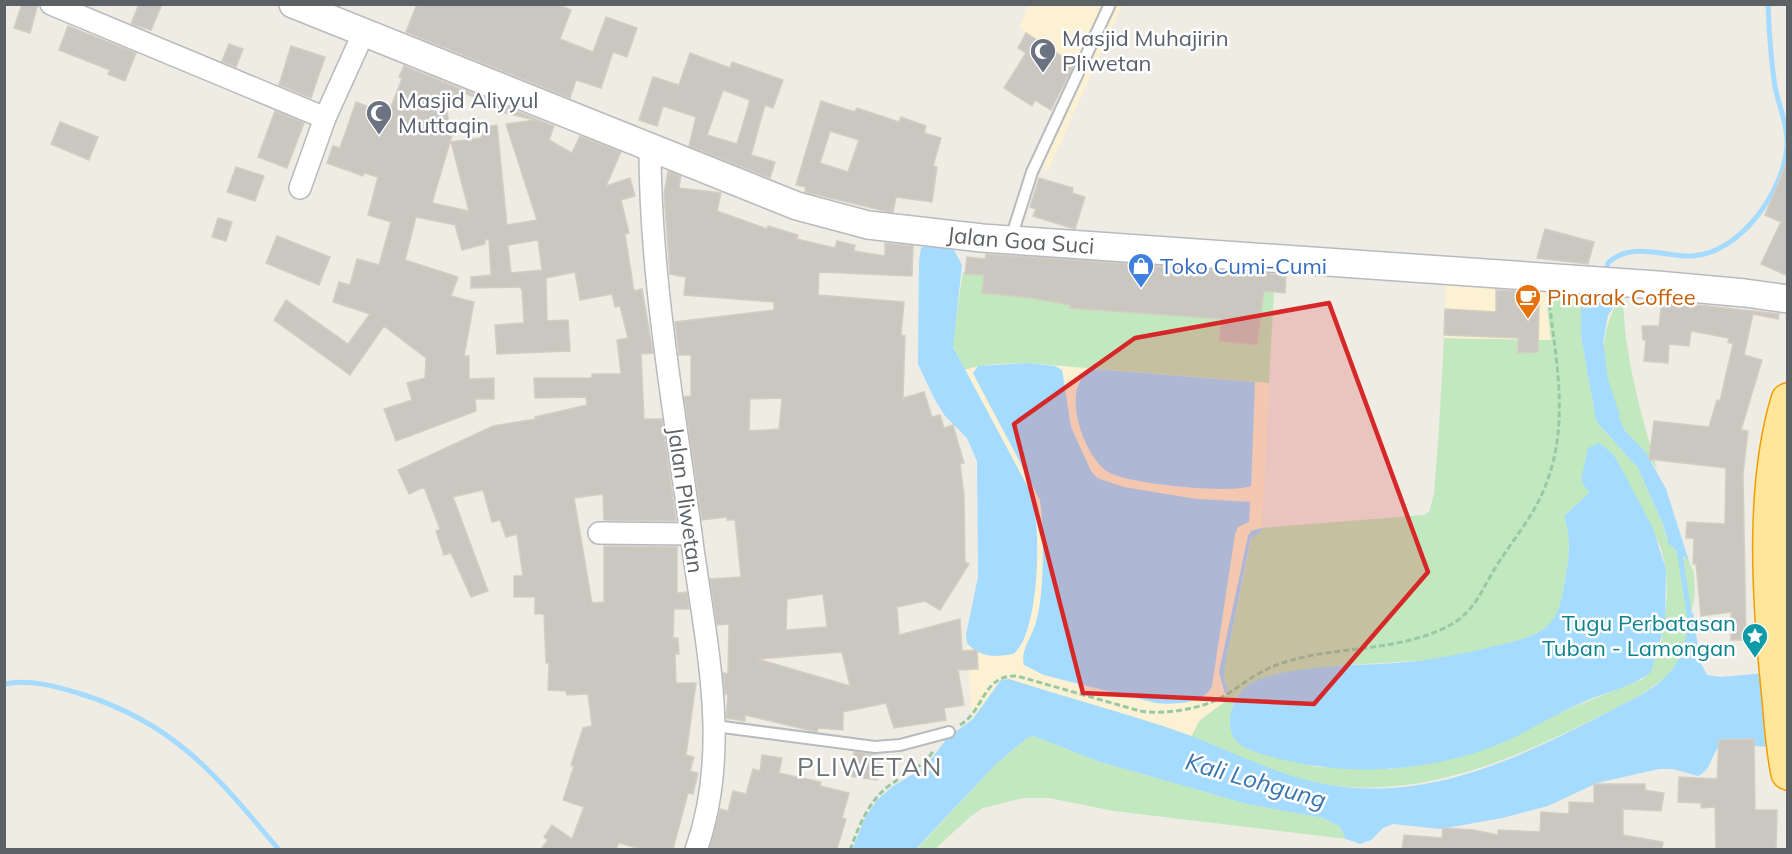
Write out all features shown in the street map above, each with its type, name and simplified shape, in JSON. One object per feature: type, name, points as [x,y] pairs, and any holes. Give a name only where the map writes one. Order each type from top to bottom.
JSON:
[{"type":"highway","points":[[1786,766],[1778,641],[1773,480],[1777,441],[1788,400]]},
{"type":"street","points":[[51,4],[325,118]]},
{"type":"street","name":"Jalan Goa Suci","points":[[293,4],[796,206],[868,225],[1010,240],[1745,292],[1788,299]]},
{"type":"street","points":[[300,188],[325,118],[363,34]]},
{"type":"street","name":"Jalan Pliwetan","points":[[650,148],[651,198],[662,302],[715,726],[713,784],[696,849]]},
{"type":"street","points":[[599,533],[691,534]]},
{"type":"lane","points":[[1010,240],[1032,172],[1110,4]]},
{"type":"lane","points":[[715,726],[875,747],[900,745],[949,732]]},
{"type":"path","points":[[850,849],[872,804],[889,786],[926,763],[949,732],[970,717],[995,681],[1002,677],[1017,676],[1140,711],[1168,711],[1213,701],[1279,664],[1401,642],[1431,634],[1465,616],[1475,606],[1533,511],[1544,489],[1555,454],[1561,412],[1546,278]]},
{"type":"highlighted area","points":[[1329,303],[1428,572],[1314,704],[1083,693],[1014,424],[1135,338]]},
{"type":"green space","points":[[1212,270],[1275,274],[1269,383],[1027,363],[994,364],[964,370],[952,343],[963,272],[1006,277]]},
{"type":"green space","points":[[1545,288],[1581,290],[1581,336],[1596,421],[1638,468],[1662,522],[1666,537],[1678,553],[1689,561],[1694,572],[1695,594],[1683,654],[1669,675],[1641,695],[1519,753],[1477,769],[1435,780],[1391,787],[1347,787],[1301,780],[1259,766],[1191,737],[1198,722],[1222,704],[1228,690],[1224,679],[1225,666],[1252,536],[1261,532],[1262,528],[1424,515],[1429,512],[1434,494],[1444,338],[1550,340]],"holes":[[[1600,443],[1614,455],[1661,548],[1666,569],[1667,597],[1661,645],[1643,679],[1437,762],[1390,769],[1318,767],[1249,750],[1231,731],[1232,710],[1240,692],[1254,683],[1275,676],[1328,667],[1445,657],[1498,646],[1541,631],[1552,621],[1560,607],[1569,547],[1564,516],[1589,493]]]},
{"type":"green space","points":[[1623,293],[1630,360],[1639,404],[1657,469],[1624,429],[1615,413],[1605,378],[1604,343],[1614,309]]},
{"type":"green space","points":[[1034,736],[1097,761],[1247,804],[1323,818],[1340,827],[1346,839],[1114,811],[1049,798],[1023,798],[983,808],[935,849],[916,850],[996,764],[1027,738]]},
{"type":"sand","points":[[1029,5],[1122,5],[1048,171],[1029,162],[1034,149],[1044,142],[1079,66],[1019,28]]},
{"type":"sand","points":[[1446,283],[1545,288],[1551,340],[1444,338]]},
{"type":"sand","points":[[978,366],[973,375],[1040,500],[1043,543],[1041,592],[1036,623],[1023,654],[1034,671],[1125,697],[1152,701],[1177,702],[1197,699],[1210,691],[1235,534],[1238,527],[1249,522],[1251,503],[1247,500],[1142,492],[1104,481],[1093,474],[1082,455],[1069,421],[1064,374],[1055,366],[1095,369],[1084,376],[1078,388],[1076,403],[1083,436],[1098,463],[1107,472],[1157,484],[1204,489],[1242,488],[1252,484],[1255,382],[1269,383],[1262,528],[1251,531],[1248,536],[1219,672],[1225,694],[1224,702],[1201,718],[1191,737],[1009,679],[998,683],[972,720],[967,643],[983,654],[994,656],[1013,654],[1023,642],[1032,613],[1037,525],[1032,496],[964,370]]},
{"type":"water","points":[[927,243],[946,244],[954,250],[962,265],[953,347],[1029,489],[1033,503],[1037,549],[1034,601],[1022,643],[1013,654],[1000,656],[983,654],[967,643],[966,635],[978,577],[977,461],[967,438],[945,416],[934,398],[918,364],[919,261],[921,248]]},
{"type":"water","points":[[1581,290],[1623,293],[1608,315],[1602,349],[1610,397],[1625,431],[1646,453],[1666,489],[1689,561],[1669,544],[1662,522],[1638,468],[1596,421],[1581,336]]},
{"type":"water","points":[[1027,363],[1055,366],[1062,370],[1071,427],[1091,471],[1097,478],[1124,487],[1196,499],[1250,502],[1249,522],[1238,527],[1235,534],[1212,686],[1202,697],[1187,702],[1156,703],[1044,675],[1024,665],[1025,650],[1035,625],[1041,598],[1043,545],[1040,500],[973,373],[978,366]]},
{"type":"water","points":[[1095,369],[1255,382],[1251,486],[1223,489],[1180,487],[1138,481],[1110,473],[1091,453],[1078,421],[1077,388],[1083,376]]},
{"type":"water","points":[[1600,443],[1614,455],[1652,526],[1666,569],[1665,625],[1651,672],[1625,686],[1570,708],[1513,738],[1456,758],[1426,765],[1366,769],[1335,768],[1276,758],[1243,747],[1238,743],[1231,731],[1231,712],[1243,689],[1262,678],[1298,670],[1445,657],[1522,639],[1536,634],[1547,626],[1560,605],[1569,555],[1567,524],[1564,516],[1589,493],[1581,480],[1588,448]]},
{"type":"water","points":[[1262,528],[1261,532],[1251,538],[1225,666],[1224,679],[1228,690],[1225,694],[1219,672],[1248,536],[1251,531]]},
{"type":"water","name":"Kali Lohgung","points":[[1693,611],[1700,662],[1707,675],[1721,677],[1765,673],[1781,747],[1721,745],[1709,765],[1698,776],[1673,769],[1659,769],[1597,783],[1548,806],[1502,818],[1441,829],[1393,824],[1383,828],[1371,840],[1360,844],[1346,839],[1340,827],[1323,818],[1247,804],[1097,761],[1034,736],[1027,738],[996,764],[916,849],[852,850],[865,818],[877,800],[893,786],[925,767],[948,737],[972,720],[1001,680],[1009,679],[1166,727],[1274,770],[1301,778],[1329,785],[1392,788],[1457,777],[1489,766],[1551,740],[1641,695],[1666,677],[1674,668],[1679,659]]},
{"type":"building","points":[[22,4],[38,4],[30,33],[14,28]]},
{"type":"building","points":[[139,4],[162,4],[151,30],[131,24]]},
{"type":"building","points":[[417,4],[556,4],[571,10],[560,39],[593,52],[606,17],[637,28],[627,57],[613,52],[601,88],[576,80],[570,98],[406,32]]},
{"type":"building","points":[[68,26],[136,53],[125,81],[108,74],[110,70],[59,50]]},
{"type":"building","name":"Masjid Muhajirin Pliwetan","points":[[1026,33],[1074,64],[1051,110],[1035,100],[1032,106],[1004,88],[1026,53],[1018,48]]},
{"type":"building","points":[[229,44],[243,49],[236,67],[222,61]]},
{"type":"building","points":[[291,46],[325,57],[311,98],[279,85]]},
{"type":"building","points":[[690,53],[730,68],[732,62],[783,80],[773,108],[765,105],[751,155],[775,162],[770,178],[689,146],[696,117],[663,106],[657,126],[639,120],[653,77],[679,85]],"holes":[[[723,90],[750,100],[737,144],[707,135]]]},
{"type":"building","points":[[404,66],[554,126],[549,140],[572,153],[580,136],[621,152],[606,186],[630,178],[635,196],[621,200],[629,233],[625,234],[634,291],[642,289],[653,353],[641,354],[644,419],[662,419],[676,521],[604,520],[603,494],[574,498],[592,603],[604,602],[604,546],[677,547],[677,593],[687,592],[689,609],[674,609],[673,638],[678,638],[679,654],[675,654],[676,683],[696,683],[686,755],[694,757],[690,771],[698,773],[693,794],[688,793],[673,849],[641,849],[619,843],[616,849],[541,849],[548,840],[544,837],[552,825],[572,839],[584,807],[563,800],[583,728],[592,726],[588,694],[567,695],[566,691],[548,690],[549,663],[546,663],[544,614],[535,614],[535,597],[514,597],[514,576],[523,576],[517,534],[506,537],[500,520],[492,522],[483,490],[453,497],[488,591],[471,597],[451,553],[444,555],[436,531],[440,529],[424,487],[409,494],[398,470],[493,426],[536,419],[535,417],[587,405],[586,397],[535,398],[534,378],[592,378],[592,374],[621,374],[617,340],[628,338],[620,306],[615,307],[612,294],[580,300],[575,272],[546,278],[547,321],[568,320],[570,351],[497,354],[495,325],[524,323],[522,290],[520,287],[471,288],[471,277],[491,275],[489,240],[485,239],[485,244],[462,250],[455,225],[416,217],[405,260],[458,277],[451,296],[474,302],[464,356],[469,356],[469,379],[494,378],[494,399],[475,399],[476,411],[396,441],[384,409],[412,400],[407,383],[425,378],[426,358],[384,326],[350,375],[274,320],[286,300],[348,344],[370,314],[333,302],[339,282],[350,285],[357,259],[379,265],[391,222],[368,215],[378,177],[364,173],[363,176],[327,163],[333,146],[340,148],[356,102],[388,114],[402,79],[399,77]],"holes":[[[459,91],[492,104],[490,109],[535,120],[506,124],[537,220],[507,225],[497,125],[485,127],[481,138],[451,142],[469,211],[432,203],[453,132],[448,132],[445,98],[456,101]],[[538,240],[542,270],[511,273],[508,245]]]},
{"type":"building","points":[[821,101],[855,112],[857,108],[899,122],[901,117],[926,126],[924,133],[941,138],[933,166],[937,167],[932,202],[896,197],[893,212],[889,212],[805,192],[806,187],[796,185]],"holes":[[[830,131],[859,140],[848,172],[820,163]]]},
{"type":"building","points":[[275,111],[304,123],[287,168],[258,157]]},
{"type":"building","points":[[60,122],[98,137],[89,160],[51,144]]},
{"type":"building","points":[[1787,162],[1788,276],[1761,264],[1781,222],[1765,215]]},
{"type":"building","points":[[236,167],[264,176],[255,201],[227,192]]},
{"type":"building","points":[[668,171],[681,176],[679,188],[721,193],[717,211],[767,229],[768,226],[798,235],[797,239],[835,248],[837,241],[855,245],[854,251],[885,256],[885,243],[913,246],[912,276],[819,272],[818,295],[904,302],[901,335],[905,336],[903,398],[924,392],[932,417],[940,415],[944,428],[953,425],[964,463],[960,464],[964,495],[965,562],[969,564],[940,610],[925,601],[897,607],[899,635],[960,619],[962,651],[977,650],[978,669],[958,670],[964,705],[944,708],[946,720],[894,728],[886,703],[843,712],[843,730],[818,728],[817,732],[745,715],[745,721],[726,718],[728,694],[725,694],[723,673],[728,674],[729,624],[717,625],[710,579],[741,577],[735,520],[727,520],[727,517],[702,520],[684,397],[691,396],[691,355],[679,355],[675,322],[774,310],[774,302],[684,295],[686,277],[670,274],[664,194]],"holes":[[[782,398],[779,429],[749,431],[750,399]],[[823,594],[827,627],[786,630],[787,599]],[[842,652],[850,686],[758,659]]]},
{"type":"building","points":[[1039,178],[1073,188],[1072,193],[1085,197],[1075,229],[1033,216],[1036,209],[1030,207]]},
{"type":"building","points":[[218,218],[232,222],[226,241],[212,237]]},
{"type":"building","points":[[1545,229],[1594,242],[1588,264],[1537,258]]},
{"type":"building","points":[[277,236],[330,257],[319,285],[266,263]]},
{"type":"building","points":[[986,254],[1286,275],[1285,293],[1264,291],[1257,345],[1219,341],[1221,319],[1070,308],[1070,305],[1032,298],[982,293],[984,275],[965,274],[967,257],[985,259]]},
{"type":"building","points":[[1496,290],[1517,291],[1517,304],[1539,304],[1538,352],[1518,353],[1518,338],[1444,335],[1445,309],[1496,312]]},
{"type":"building","points":[[1662,301],[1779,314],[1778,319],[1753,314],[1744,355],[1762,360],[1741,430],[1748,431],[1743,473],[1746,640],[1731,640],[1731,612],[1701,616],[1696,564],[1693,564],[1694,538],[1686,538],[1687,522],[1725,524],[1726,468],[1649,459],[1654,421],[1709,427],[1717,400],[1720,401],[1733,344],[1728,342],[1729,338],[1691,331],[1689,346],[1669,344],[1668,363],[1644,361],[1646,340],[1643,340],[1642,326],[1659,326]]},
{"type":"building","points":[[1754,739],[1755,810],[1777,810],[1776,849],[1716,849],[1715,807],[1701,808],[1701,803],[1678,802],[1679,777],[1717,779],[1719,740]]},
{"type":"building","points":[[854,752],[881,756],[877,780],[850,776]]},
{"type":"building","points":[[762,755],[782,758],[779,773],[821,782],[820,786],[849,793],[842,818],[846,819],[837,849],[709,849],[720,809],[728,811],[733,791],[746,794],[753,769],[760,771]]},
{"type":"building","points":[[1594,784],[1645,784],[1645,790],[1664,793],[1661,811],[1623,809],[1623,835],[1663,842],[1662,849],[1402,849],[1404,835],[1442,838],[1443,828],[1474,830],[1498,835],[1498,830],[1540,832],[1541,812],[1569,814],[1569,802],[1594,803]]},
{"type":"waterway","points":[[1605,274],[1608,263],[1617,256],[1627,253],[1637,251],[1682,256],[1710,253],[1743,232],[1769,199],[1784,163],[1787,138],[1774,77],[1768,4]]},
{"type":"waterway","points":[[1601,343],[1605,378],[1617,415]]},
{"type":"waterway","points":[[1679,549],[1691,625]]},
{"type":"waterway","points":[[4,684],[33,683],[62,688],[114,706],[143,720],[169,737],[214,776],[279,850]]},
{"type":"place","name":"Masjid Muhajirin Pliwetan","points":[[1043,74]]},
{"type":"place","name":"Masjid Aliyyul Muttaqin","points":[[379,136]]},
{"type":"place","name":"Toko Cumi-Cumi","points":[[1141,289]]},
{"type":"place","name":"Pinarak Coffee","points":[[1528,320]]},
{"type":"place","name":"Tugu Perbatasan Tuban - Lamongan","points":[[1755,659]]},
{"type":"district","name":"PLIWETAN","points":[[870,766]]}]
